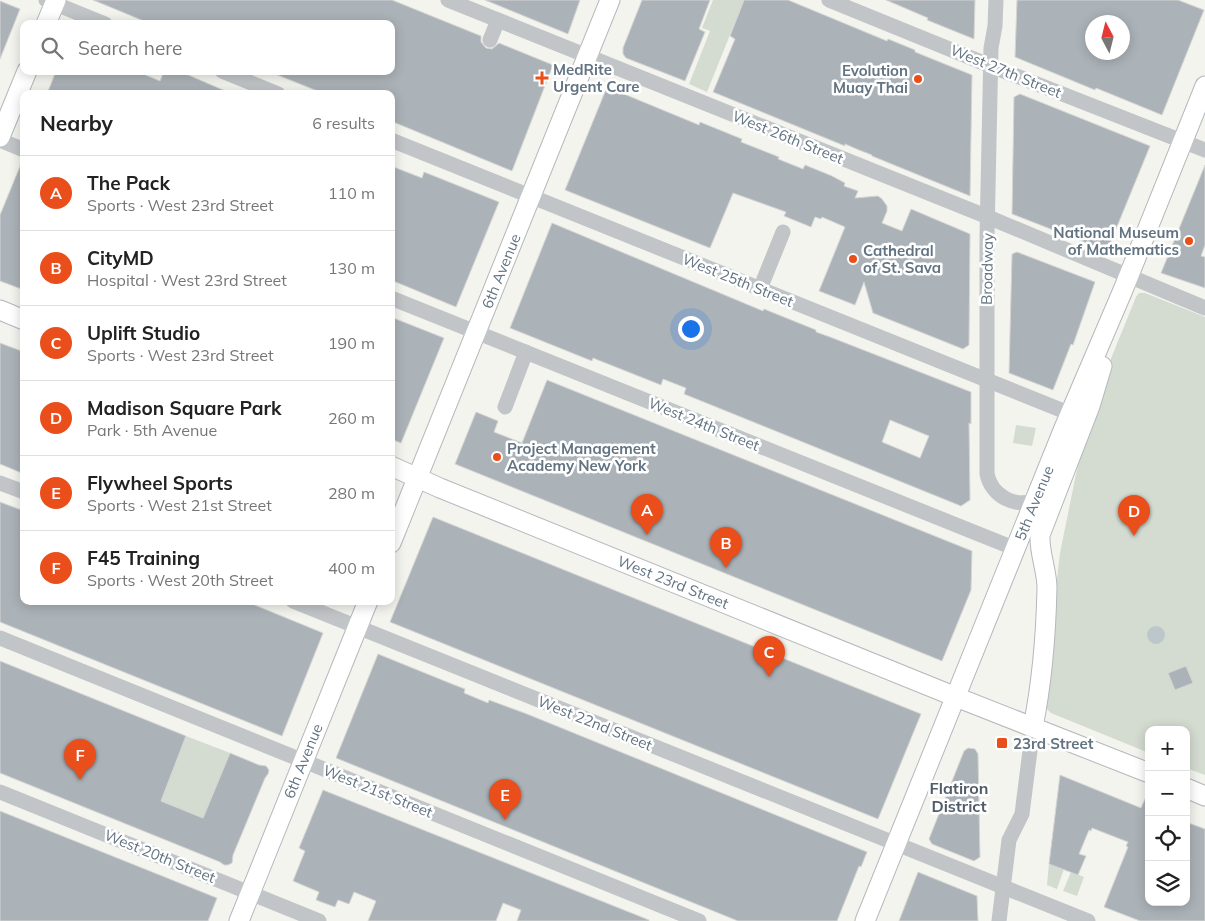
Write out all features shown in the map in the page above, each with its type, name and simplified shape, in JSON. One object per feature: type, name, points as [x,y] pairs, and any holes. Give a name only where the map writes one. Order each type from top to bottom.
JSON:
[{"type":"main road","name":"6th Avenue","points":[[395,533],[610,0]]},
{"type":"main road","points":[[47,20],[52,1]]},
{"type":"main road","points":[[0,139],[25,75]]},
{"type":"main road","name":"5th Avenue","points":[[865,921],[1036,500],[1077,417],[1112,316],[1205,86]]},
{"type":"main road","points":[[0,310],[20,318]]},
{"type":"main road","points":[[1032,727],[1038,701],[1046,613],[1046,580],[1040,550],[1040,535],[1077,417]]},
{"type":"main road","name":"West 23rd Street","points":[[395,468],[956,697],[1145,771]]},
{"type":"main road","name":"6th Avenue","points":[[239,921],[366,605]]},
{"type":"main road","points":[[1190,790],[1205,796]]},
{"type":"street","name":"West 26th Street","points":[[448,0],[988,217],[1205,308]]},
{"type":"street","name":"West 27th Street","points":[[829,0],[1205,150]]},
{"type":"street","name":"Broadway","points":[[996,0],[991,66],[988,217],[987,470],[989,482],[998,493],[1024,504],[1036,500]]},
{"type":"street","points":[[52,1],[96,20]]},
{"type":"street","points":[[490,40],[498,20]]},
{"type":"street","points":[[232,75],[268,90]]},
{"type":"street","points":[[0,139],[20,148]]},
{"type":"street","name":"West 25th Street","points":[[395,142],[1077,417]]},
{"type":"street","points":[[760,289],[783,232]]},
{"type":"street","name":"West 24th Street","points":[[395,300],[1016,549]]},
{"type":"street","points":[[505,407],[526,352]]},
{"type":"street","points":[[0,483],[20,490]]},
{"type":"street","name":"West 22nd Street","points":[[303,605],[1088,921]]},
{"type":"street","name":"West 21st Street","points":[[0,638],[699,921]]},
{"type":"street","points":[[1000,921],[1009,840],[1022,814],[1032,727]]},
{"type":"street","name":"West 20th Street","points":[[0,792],[319,921]]},
{"type":"shaded area","points":[[713,0],[744,0],[707,92],[689,84],[710,31],[702,28]]},
{"type":"shaded area","points":[[1139,293],[1145,293],[1205,317],[1205,775],[1190,769],[1190,726],[1145,726],[1145,751],[1051,713],[1046,708],[1060,553],[1076,474],[1097,393]]},
{"type":"shaded area","points":[[1016,425],[1036,428],[1032,446],[1013,443]]},
{"type":"shaded area","points":[[1152,626],[1160,626],[1165,631],[1163,642],[1152,644],[1147,639],[1147,631]]},
{"type":"shaded area","points":[[186,736],[230,753],[203,818],[161,801]]},
{"type":"shaded area","points":[[1049,863],[1064,869],[1057,889],[1047,885]]},
{"type":"shaded area","points":[[1071,872],[1084,877],[1077,896],[1063,891]]},
{"type":"building","points":[[93,0],[392,0],[481,36],[481,42],[486,48],[492,49],[499,43],[553,65],[512,171],[395,123],[395,90],[315,90],[278,75],[395,75],[395,20],[141,20]]},
{"type":"building","points":[[485,0],[580,0],[568,34]]},
{"type":"building","points":[[642,0],[710,0],[699,29],[705,32],[685,81],[626,58],[623,54],[623,48]]},
{"type":"building","points":[[744,0],[788,0],[887,41],[888,39],[915,50],[915,52],[972,75],[970,196],[713,92],[735,39],[730,36]]},
{"type":"building","points":[[886,0],[975,0],[974,39],[927,20],[928,18]]},
{"type":"building","points":[[1017,0],[1178,0],[1204,10],[1162,115],[1096,88],[1095,90],[1015,57]]},
{"type":"building","points":[[0,1],[20,9],[0,59]]},
{"type":"building","points":[[54,75],[146,75],[160,81],[162,75],[188,75],[223,90],[49,90]]},
{"type":"building","points":[[607,87],[699,125],[700,122],[742,139],[741,142],[803,169],[805,165],[832,176],[845,183],[844,186],[858,191],[855,198],[878,196],[887,206],[882,223],[902,231],[911,209],[970,234],[969,345],[963,349],[873,313],[864,282],[855,305],[819,291],[845,227],[822,217],[821,219],[815,217],[811,227],[784,216],[786,212],[733,193],[710,248],[565,190]]},
{"type":"building","points":[[1020,94],[1150,146],[1107,251],[1012,214],[1014,97]]},
{"type":"building","points":[[1205,165],[1205,245],[1201,256],[1205,257],[1205,288],[1161,273]]},
{"type":"building","points":[[20,166],[20,288],[0,281],[0,215]]},
{"type":"building","points":[[395,168],[422,178],[424,172],[499,202],[456,307],[395,282]]},
{"type":"building","points":[[552,223],[763,311],[764,309],[816,330],[816,332],[971,392],[971,424],[969,423],[970,500],[961,506],[684,394],[686,388],[663,379],[661,385],[593,358],[592,361],[510,328]],"holes":[[[890,420],[929,436],[920,458],[882,442]]]},
{"type":"building","points":[[1017,252],[1095,282],[1073,345],[1071,344],[1053,390],[1009,373],[1012,254]]},
{"type":"building","points":[[395,319],[444,338],[401,443],[395,441]]},
{"type":"building","points":[[0,343],[20,350],[20,472],[0,464]]},
{"type":"building","points":[[547,380],[972,551],[971,590],[942,661],[455,464],[476,412],[498,421],[494,432],[522,443]]},
{"type":"building","points":[[0,502],[20,510],[20,605],[255,605],[323,633],[282,736],[0,622]]},
{"type":"building","points":[[433,517],[921,714],[878,819],[390,622]]},
{"type":"building","points":[[378,654],[465,689],[464,693],[488,703],[489,700],[527,714],[867,852],[861,867],[859,866],[837,921],[738,921],[336,758]]},
{"type":"building","points":[[0,661],[186,736],[161,801],[203,818],[230,753],[266,766],[269,770],[268,774],[233,855],[232,863],[224,865],[0,773]]},
{"type":"building","points":[[1186,666],[1193,683],[1175,690],[1168,673]]},
{"type":"building","points":[[968,748],[975,749],[978,754],[980,857],[974,861],[932,844],[929,839],[964,751]]},
{"type":"building","points":[[1060,775],[1141,808],[1145,799],[1145,906],[1190,906],[1190,823],[1205,829],[1205,921],[1140,921],[1104,907],[1128,847],[1126,846],[1128,842],[1092,828],[1091,831],[1089,830],[1079,854],[1086,856],[1078,875],[1049,864]]},
{"type":"building","points":[[323,790],[649,921],[517,921],[521,910],[503,903],[496,921],[368,921],[376,901],[354,892],[349,904],[338,900],[335,907],[316,900],[319,892],[293,881],[305,851],[299,848]]},
{"type":"building","points":[[0,811],[217,898],[208,921],[0,921]]},
{"type":"building","points":[[918,872],[977,896],[978,921],[899,921]]},
{"type":"place","name":"MedRite Urgent Care","points":[[542,78]]},
{"type":"place","name":"Evolution Muay Thai","points":[[918,79]]},
{"type":"place","name":"National Museum of Mathematics","points":[[1189,241]]},
{"type":"place","name":"Cathedral of St. Sava","points":[[853,259]]},
{"type":"place","name":"Project Management Academy New York","points":[[497,457]]},
{"type":"place","name":"The Pack","points":[[647,535]]},
{"type":"place","name":"Madison Square Park","points":[[1134,536]]},
{"type":"place","name":"CityMD","points":[[726,568]]},
{"type":"place","name":"Uplift Studio","points":[[769,677]]},
{"type":"place","name":"23rd Street","points":[[1002,743]]},
{"type":"place","name":"F45 Training","points":[[80,780]]},
{"type":"place","name":"Flywheel Sports","points":[[505,820]]},
{"type":"district","name":"Flatiron District","points":[[959,797]]}]
